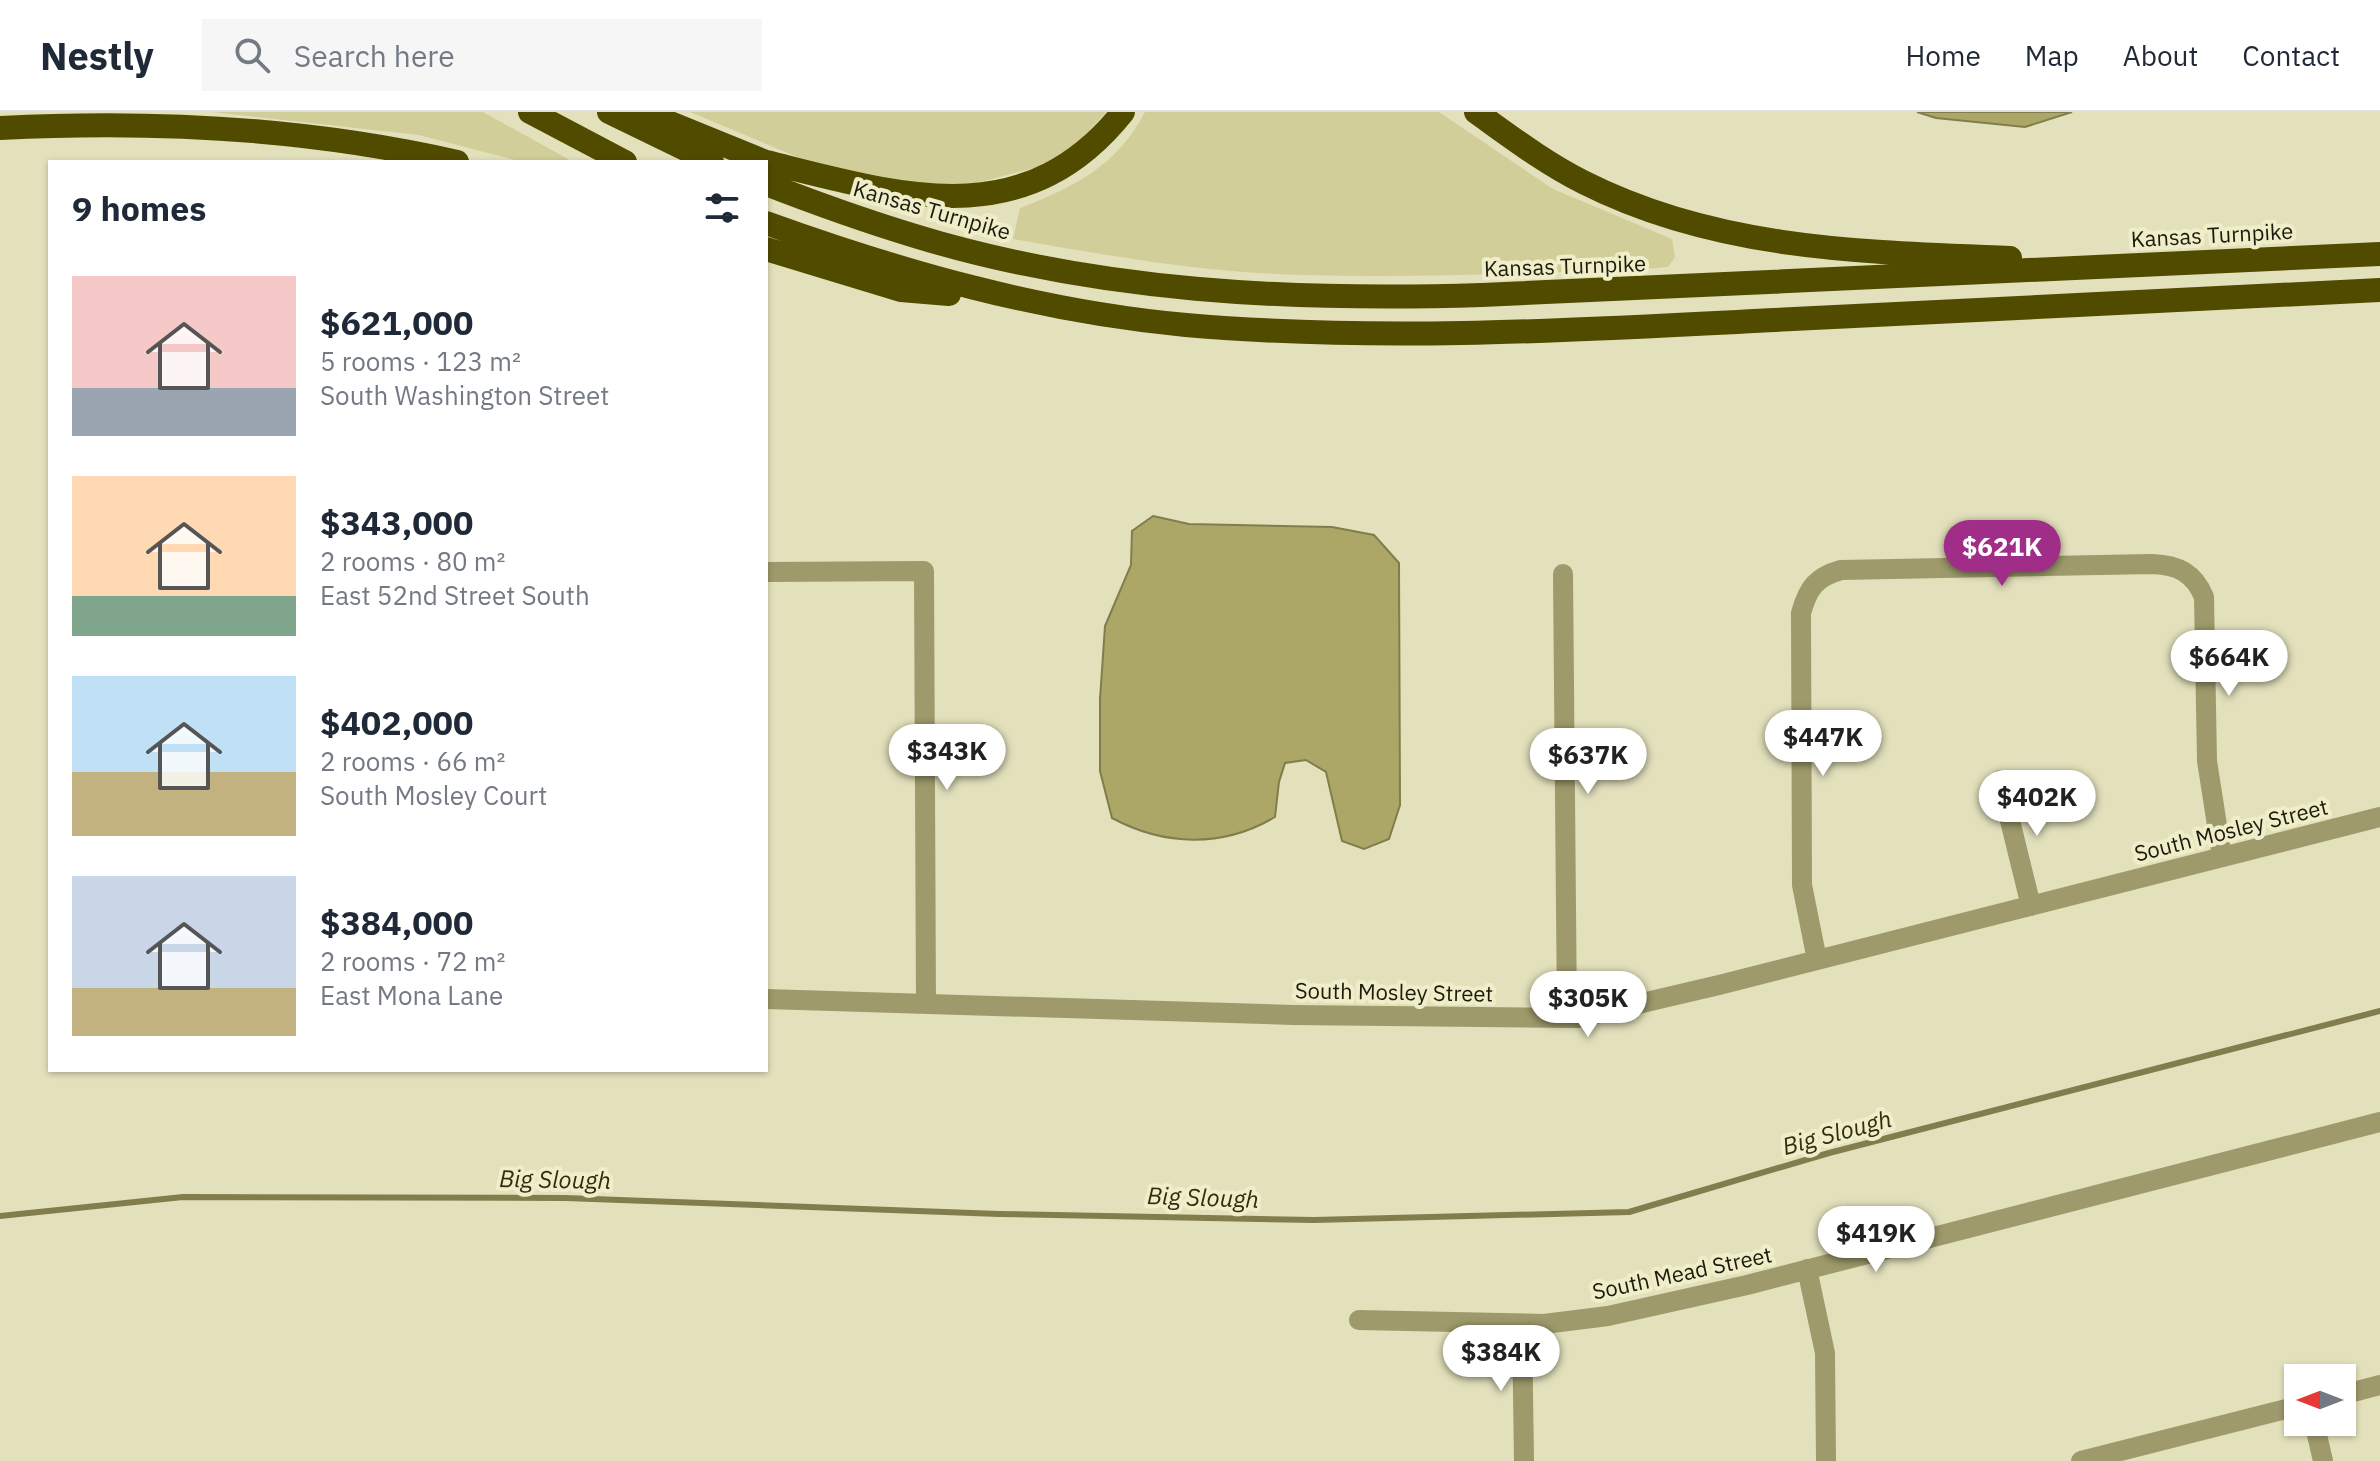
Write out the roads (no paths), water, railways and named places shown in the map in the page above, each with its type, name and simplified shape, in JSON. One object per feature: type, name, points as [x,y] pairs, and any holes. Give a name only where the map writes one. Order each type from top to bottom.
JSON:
[{"type":"highway","points":[[530,112],[621,160]]},
{"type":"highway","points":[[609,112],[708,160]]},
{"type":"highway","points":[[643,112],[761,160]]},
{"type":"highway","points":[[768,162],[881,189],[927,195],[981,195],[1014,189],[1060,171],[1094,146],[1123,112]]},
{"type":"highway","points":[[1476,112],[1530,150],[1584,182],[1690,223],[1756,239],[1825,249],[2160,264]]},
{"type":"highway","points":[[0,128],[219,127],[392,148],[448,160]]},
{"type":"highway","name":"Kansas Turnpike","points":[[768,185],[917,237],[989,255],[1153,284],[1242,293],[1401,297],[1482,295],[2380,254]]},
{"type":"highway","points":[[768,224],[889,266],[1035,301]]},
{"type":"highway","points":[[768,250],[901,290],[1035,301],[1183,324],[1317,333],[1435,334],[2380,290]]},
{"type":"street","points":[[1817,960],[1802,885],[1801,613],[1813,585],[1822,575],[1841,570],[2153,564],[2183,569],[2200,586],[2204,597],[2207,761],[2222,857]]},
{"type":"street","points":[[768,572],[924,571],[926,1004]]},
{"type":"street","points":[[1563,574],[1567,1018]]},
{"type":"street","points":[[2000,780],[2031,906]]},
{"type":"street","name":"South Mosley Street","points":[[768,999],[1294,1015],[1592,1016],[2380,817]]},
{"type":"street","name":"South Mead Street","points":[[1359,1320],[1522,1324],[1608,1316],[1807,1269],[2380,1122]]},
{"type":"street","points":[[1807,1269],[1825,1353],[1826,1461]]},
{"type":"street","points":[[1522,1324],[1524,1461]]},
{"type":"street","points":[[2356,1391],[2380,1385]]},
{"type":"street","points":[[2081,1461],[2284,1410]]},
{"type":"street","points":[[2317,1436],[2323,1461]]},
{"type":"waterway","name":"Big Slough","points":[[0,1216],[183,1197],[565,1198],[999,1214],[1314,1220],[1629,1212],[1829,1153],[2380,1011]]}]
